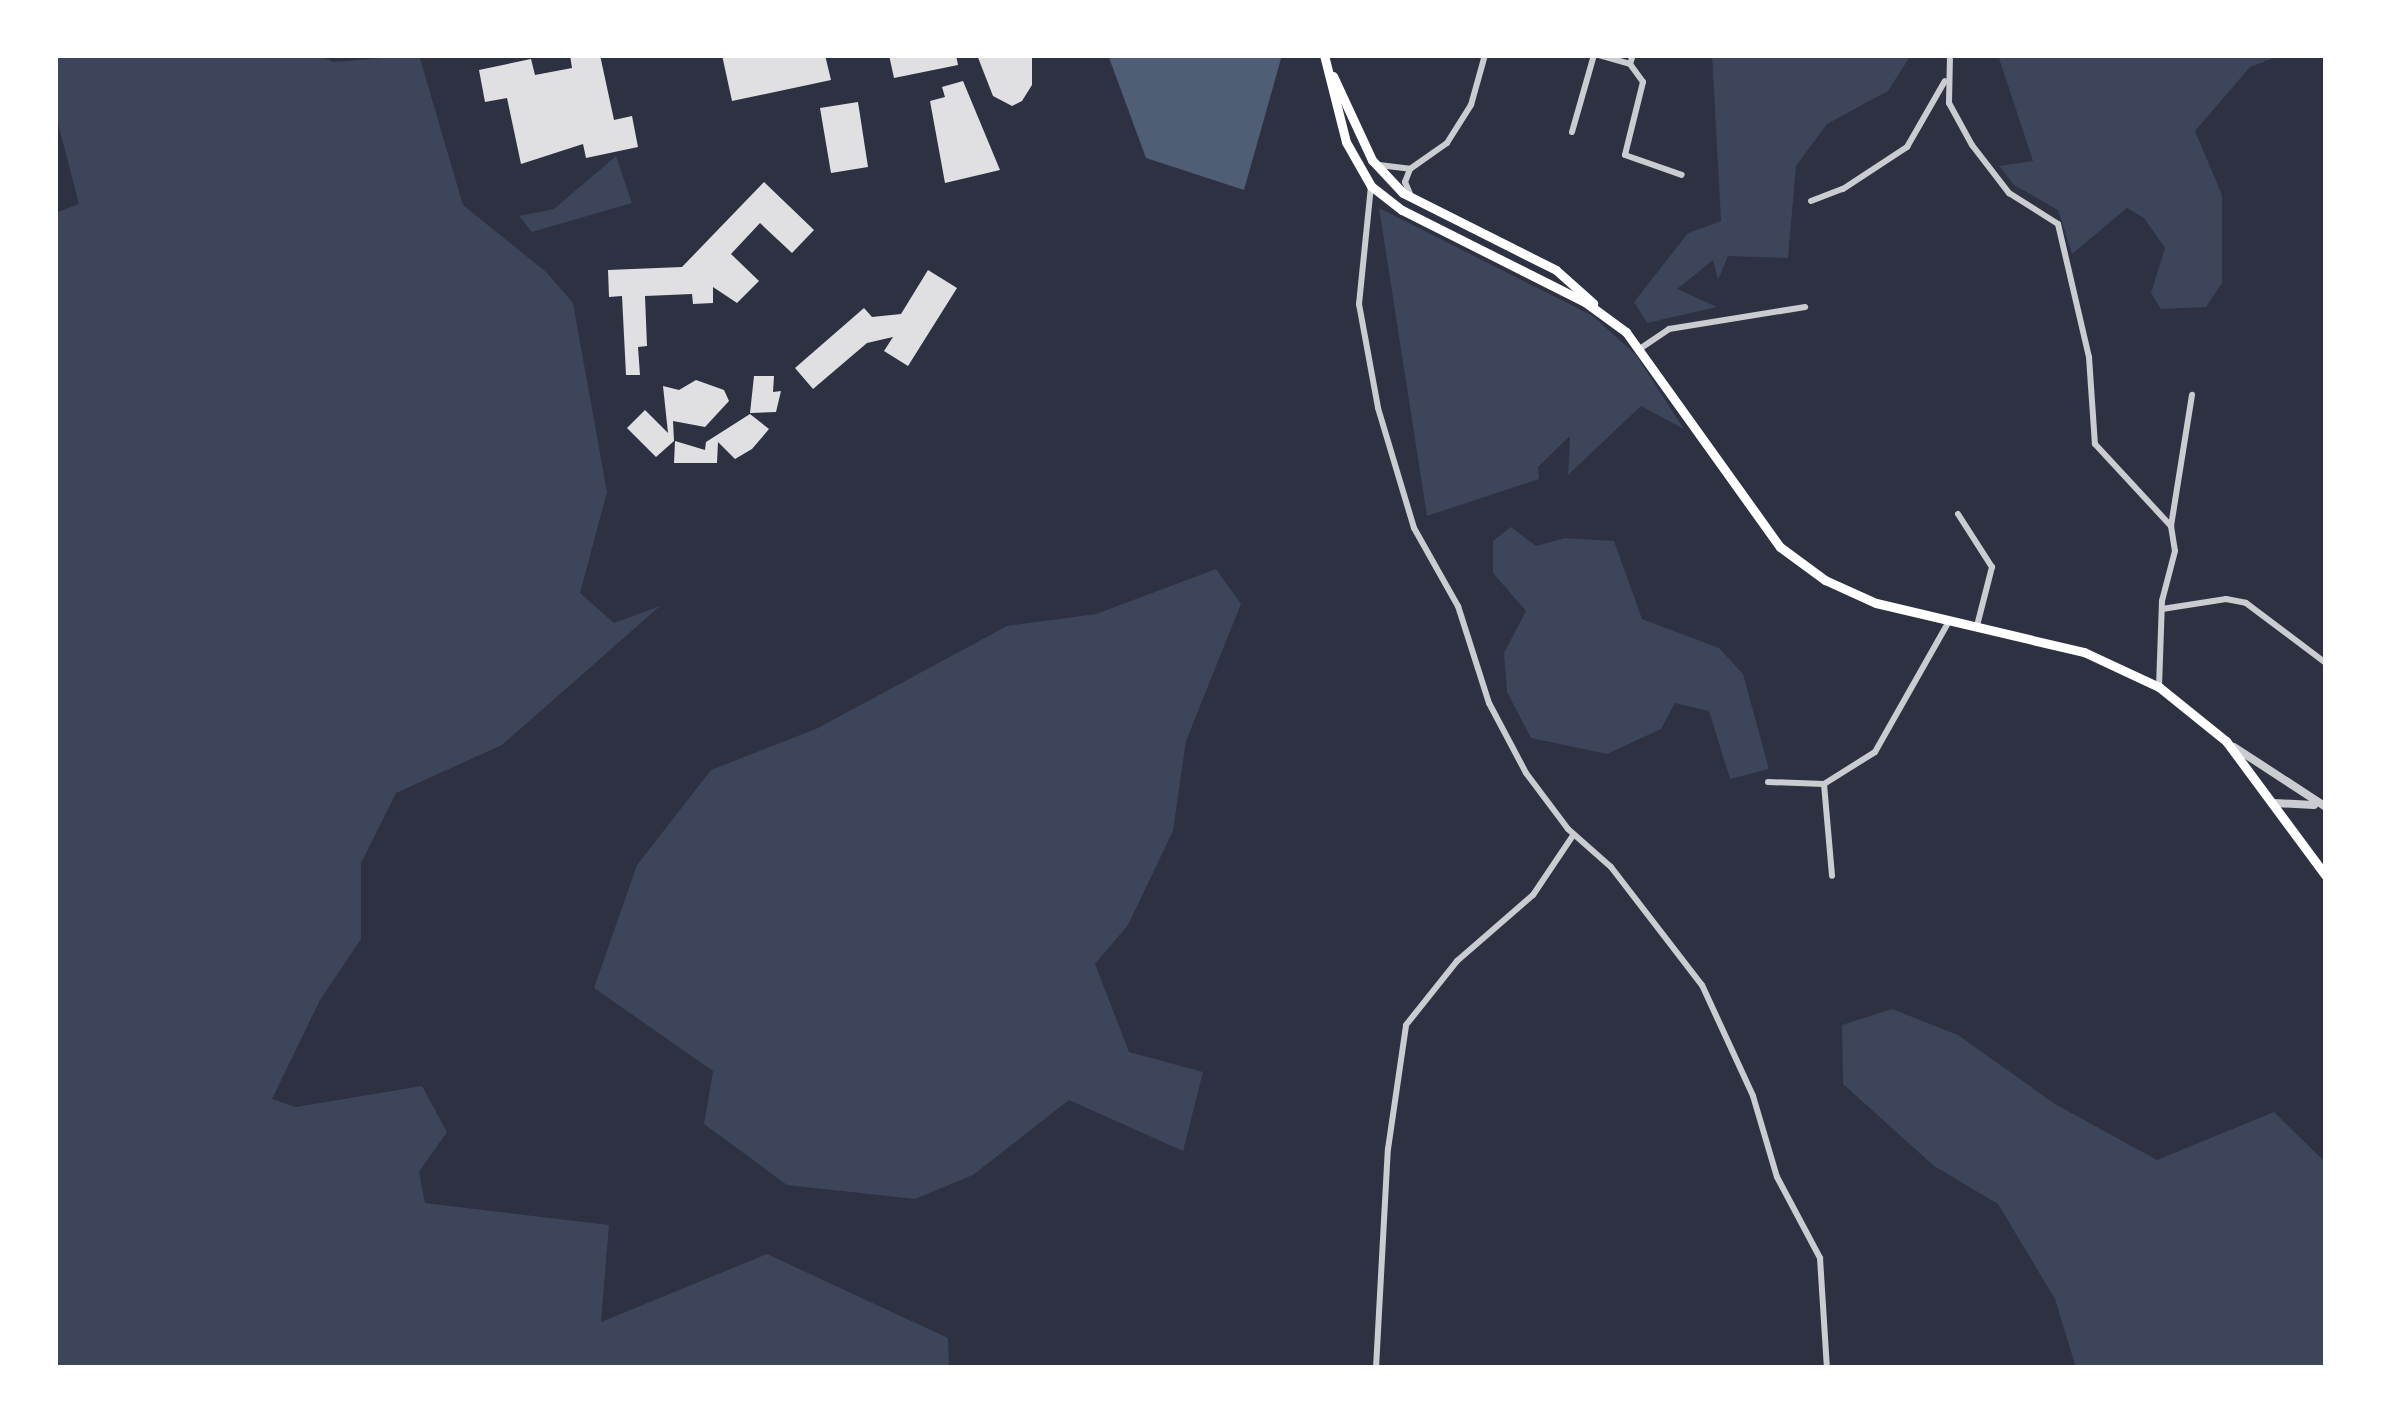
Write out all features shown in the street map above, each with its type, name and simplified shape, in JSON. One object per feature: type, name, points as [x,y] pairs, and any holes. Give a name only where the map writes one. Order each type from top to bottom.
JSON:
[{"type":"main road","points":[[1325,59],[1372,160],[1419,204],[1556,270],[1641,348],[1780,546],[1850,593],[2084,652],[2159,686],[2226,741],[2326,876]]},
{"type":"main road","points":[[1325,59],[1346,142],[1371,186],[1402,210],[1606,316]]},
{"type":"street","points":[[1372,160],[1391,170],[1410,168],[1446,143],[1471,105],[1486,55]]},
{"type":"street","points":[[1572,132],[1597,55],[1631,59],[1643,82],[1625,155],[1682,175]]},
{"type":"street","points":[[1812,201],[1843,190],[1906,148],[1945,80],[1950,55]]},
{"type":"street","points":[[1945,80],[1949,103],[1972,146],[2009,193],[2058,224],[2089,357],[2095,444],[2171,526]]},
{"type":"street","points":[[1410,168],[1406,190],[1419,204]]},
{"type":"street","points":[[1371,186],[1359,304],[1378,408],[1406,506],[1464,619],[1497,722],[1574,834],[1611,867],[1681,952],[1708,998],[1753,1096],[1776,1177],[1820,1258],[1827,1368]]},
{"type":"street","points":[[1641,348],[1669,328],[1805,307]]},
{"type":"street","points":[[2159,686],[2162,609],[2175,551],[2171,526],[2192,396]]},
{"type":"street","points":[[1958,514],[1992,567],[1977,626]]},
{"type":"street","points":[[2162,609],[2226,599],[2246,602],[2324,660]]},
{"type":"street","points":[[1768,782],[1824,784],[1875,752],[1949,620]]},
{"type":"street","points":[[2226,741],[2326,808]]},
{"type":"street","points":[[1824,784],[1832,876]]},
{"type":"street","points":[[2274,803],[2326,808]]},
{"type":"street","points":[[1376,1368],[1388,1149],[1406,1024],[1458,960],[1533,895],[1574,834]]},
{"type":"shaded area","points":[[55,55],[317,55],[334,62],[419,55],[463,205],[546,272],[573,303],[607,492],[580,593],[614,623],[660,606],[502,745],[396,793],[361,863],[361,939],[320,1000],[272,1099],[296,1107],[422,1086],[447,1132],[419,1172],[425,1203],[609,1225],[601,1322],[767,1254],[948,1338],[949,1368],[55,1368],[55,213],[79,204],[55,112]]},
{"type":"shaded area","points":[[1108,55],[1282,55],[1244,190],[1146,158]]},
{"type":"shaded area","points":[[1712,55],[1911,55],[1888,91],[1827,124],[1796,166],[1788,258],[1728,256],[1718,280],[1713,260],[1677,289],[1717,307],[1647,323],[1634,302],[1688,233],[1721,221]]},
{"type":"shaded area","points":[[1998,55],[2282,55],[2250,67],[2195,131],[2222,195],[2222,283],[2206,307],[2161,309],[2151,293],[2165,248],[2144,218],[2127,208],[2072,254],[2058,210],[2014,185],[1999,166],[2033,161]]},
{"type":"shaded area","points":[[616,156],[632,203],[532,232],[519,216],[554,209]]},
{"type":"shaded area","points":[[1379,208],[1593,316],[1636,355],[1684,429],[1641,406],[1568,475],[1570,436],[1538,467],[1539,479],[1427,516]]},
{"type":"shaded area","points":[[1511,527],[1536,546],[1565,538],[1614,541],[1642,619],[1719,648],[1743,674],[1769,769],[1730,779],[1709,711],[1675,703],[1661,729],[1607,754],[1531,738],[1507,692],[1504,653],[1526,611],[1493,573],[1493,541]]},
{"type":"shaded area","points":[[1216,569],[1241,604],[1186,741],[1173,831],[1128,925],[1095,964],[1129,1052],[1203,1072],[1183,1151],[1069,1100],[973,1175],[915,1199],[787,1185],[704,1124],[713,1071],[594,988],[637,865],[711,770],[818,728],[1007,626],[1096,614]]},
{"type":"shaded area","points":[[1892,1009],[1958,1035],[2055,1104],[2157,1160],[2274,1112],[2326,1163],[2326,1368],[2076,1368],[2055,1299],[1998,1204],[1934,1166],[1843,1084],[1842,1025]]},
{"type":"building","points":[[570,55],[600,55],[614,120],[632,116],[638,147],[586,158],[583,144],[521,164],[507,98],[485,102],[479,70],[531,59],[535,75],[572,68]]},
{"type":"building","points":[[722,55],[825,55],[831,80],[732,101]]},
{"type":"building","points":[[889,55],[956,55],[958,65],[894,78]]},
{"type":"building","points":[[977,55],[1032,55],[1032,85],[1022,101],[1012,106],[993,96]]},
{"type":"building","points":[[963,81],[1000,170],[945,183],[930,101],[945,97],[942,87]]},
{"type":"building","points":[[858,102],[868,167],[831,173],[820,108]]},
{"type":"building","points":[[764,182],[814,230],[792,253],[760,223],[731,254],[759,281],[737,303],[713,287],[713,303],[693,304],[692,294],[645,296],[647,346],[638,347],[640,375],[626,375],[622,296],[609,297],[608,270],[682,267]]},
{"type":"building","points":[[928,270],[957,288],[908,366],[884,351],[893,337],[867,343],[813,389],[795,368],[864,308],[872,317],[901,314]]},
{"type":"building","points":[[754,376],[774,376],[773,392],[781,391],[776,412],[750,413]]},
{"type":"building","points":[[696,380],[724,390],[729,401],[705,427],[673,421],[674,441],[656,457],[627,428],[645,410],[668,433],[663,386],[679,390]]},
{"type":"building","points":[[750,414],[769,429],[752,449],[735,459],[718,442],[717,463],[674,463],[675,441],[705,450],[706,442]]}]
